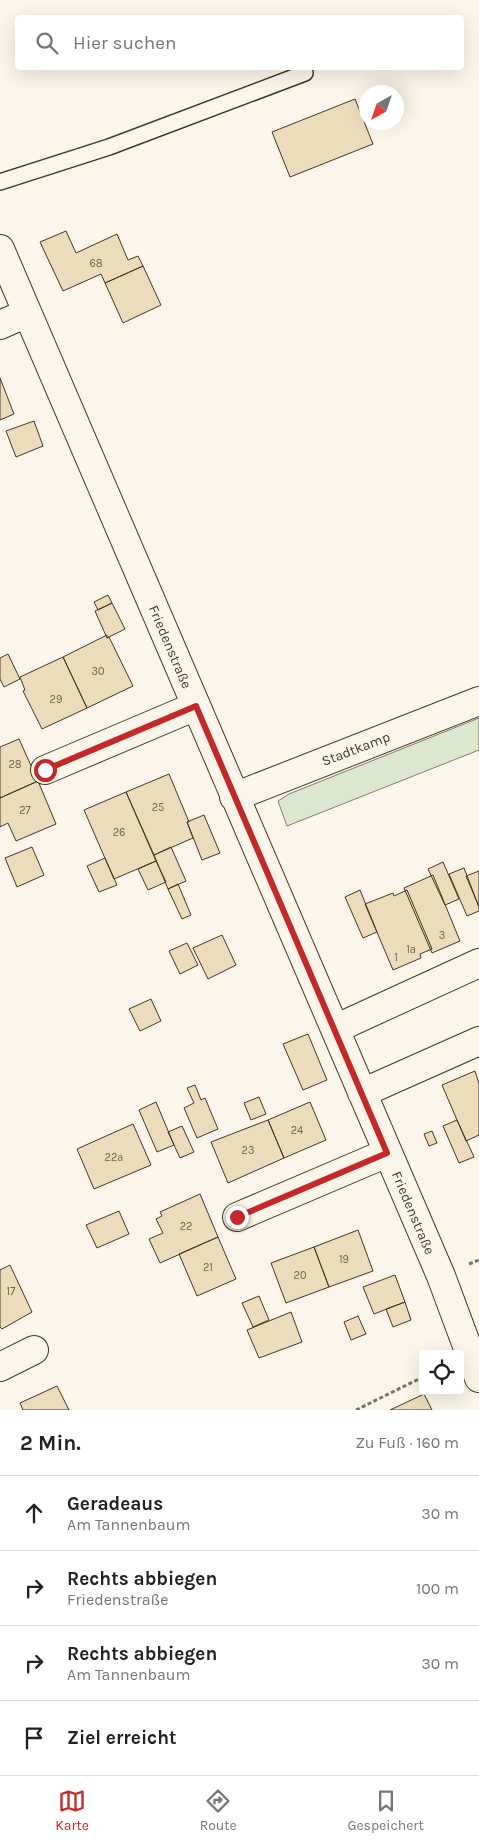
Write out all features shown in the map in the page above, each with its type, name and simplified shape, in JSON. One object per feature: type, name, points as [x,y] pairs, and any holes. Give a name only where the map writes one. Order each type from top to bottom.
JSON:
[{"type":"street","name":"Friedenstraße","points":[[0,250],[441,1276],[479,1378]]},
{"type":"street","points":[[0,325],[27,313]]},
{"type":"street","name":"Stadtkamp","points":[[234,797],[479,701]]},
{"type":"street","points":[[45,770],[196,706]]},
{"type":"street","points":[[335,1029],[479,963]]},
{"type":"street","points":[[362,1094],[479,1041]]},
{"type":"street","points":[[237,1217],[387,1153]]},
{"type":"street","points":[[0,1366],[34,1350]]},
{"type":"lane","points":[[0,182],[109,148],[305,73]]},
{"type":"path","points":[[356,1410],[419,1379]]},
{"type":"green space","points":[[479,718],[479,750],[287,826],[278,801],[289,794]]},
{"type":"building","points":[[355,99],[359,109],[359,130],[367,130],[373,144],[290,177],[272,132]]},
{"type":"building","points":[[66,231],[76,253],[117,234],[128,260],[138,256],[143,266],[105,283],[101,274],[63,291],[40,242]]},
{"type":"building","points":[[143,266],[161,305],[123,323],[105,283]]},
{"type":"building","points":[[0,378],[14,414],[0,420]]},
{"type":"building","points":[[34,421],[43,446],[16,457],[6,431]]},
{"type":"building","points":[[108,595],[112,603],[98,610],[94,602]]},
{"type":"building","points":[[112,603],[125,629],[107,638],[95,611]]},
{"type":"building","points":[[107,635],[133,686],[87,708],[63,657]]},
{"type":"building","points":[[8,654],[20,679],[4,687],[0,679],[0,658]]},
{"type":"building","points":[[63,657],[87,708],[42,729],[23,691],[25,690],[20,677]]},
{"type":"building","points":[[19,739],[38,781],[0,798],[0,747]]},
{"type":"building","points":[[169,774],[189,822],[187,822],[193,838],[154,855],[126,792]]},
{"type":"building","points":[[38,781],[56,824],[16,841],[8,823],[0,827],[0,798]]},
{"type":"building","points":[[126,792],[156,861],[114,879],[84,810]]},
{"type":"building","points":[[204,815],[220,853],[202,860],[187,822]]},
{"type":"building","points":[[32,847],[44,875],[17,887],[5,858]]},
{"type":"building","points":[[171,847],[186,881],[168,889],[154,855]]},
{"type":"building","points":[[105,858],[117,885],[99,892],[87,866]]},
{"type":"building","points":[[156,861],[166,882],[148,890],[138,869]]},
{"type":"building","points":[[443,862],[459,899],[445,905],[428,869]]},
{"type":"building","points":[[464,868],[479,907],[479,911],[467,916],[449,874]]},
{"type":"building","points":[[479,871],[479,907],[466,876]]},
{"type":"building","points":[[433,875],[460,941],[432,953],[404,888]]},
{"type":"building","points":[[178,884],[191,915],[182,919],[168,889]]},
{"type":"building","points":[[360,890],[377,932],[363,938],[345,897]]},
{"type":"building","points":[[407,890],[432,949],[420,954],[421,958],[393,970],[365,904],[393,893],[394,896]]},
{"type":"building","points":[[222,935],[236,965],[208,979],[193,948]]},
{"type":"building","points":[[187,943],[198,965],[180,974],[169,951]]},
{"type":"building","points":[[151,999],[161,1021],[140,1031],[129,1009]]},
{"type":"building","points":[[308,1034],[327,1080],[303,1090],[283,1044]]},
{"type":"building","points":[[475,1071],[479,1084],[479,1135],[466,1141],[442,1085]]},
{"type":"building","points":[[195,1085],[201,1100],[205,1098],[218,1129],[197,1138],[184,1108],[194,1103],[187,1088]]},
{"type":"building","points":[[259,1097],[266,1114],[251,1120],[244,1103]]},
{"type":"building","points":[[156,1102],[174,1145],[157,1152],[139,1110]]},
{"type":"building","points":[[310,1102],[326,1140],[284,1158],[268,1120]]},
{"type":"building","points":[[268,1120],[284,1158],[228,1183],[211,1142]]},
{"type":"building","points":[[457,1120],[474,1157],[459,1163],[443,1126]]},
{"type":"building","points":[[133,1124],[151,1165],[94,1189],[77,1149]]},
{"type":"building","points":[[182,1126],[194,1152],[180,1158],[168,1132]]},
{"type":"building","points":[[432,1131],[437,1143],[429,1146],[424,1134]]},
{"type":"building","points":[[200,1194],[218,1237],[160,1263],[149,1239],[163,1233],[156,1219],[162,1216],[160,1212]]},
{"type":"building","points":[[119,1211],[129,1234],[97,1248],[86,1225]]},
{"type":"building","points":[[358,1230],[373,1271],[329,1287],[314,1247]]},
{"type":"building","points":[[218,1237],[236,1279],[197,1296],[179,1254]]},
{"type":"building","points":[[314,1247],[329,1287],[286,1303],[271,1263]]},
{"type":"building","points":[[10,1265],[32,1312],[2,1329],[0,1327],[0,1270]]},
{"type":"building","points":[[395,1275],[405,1302],[374,1314],[363,1287]]},
{"type":"building","points":[[259,1296],[269,1320],[253,1327],[242,1303]]},
{"type":"building","points":[[405,1302],[411,1320],[393,1327],[386,1309]]},
{"type":"building","points":[[291,1312],[302,1342],[259,1358],[247,1330]]},
{"type":"building","points":[[358,1316],[366,1334],[351,1340],[344,1322]]},
{"type":"building","points":[[57,1386],[69,1410],[23,1410],[20,1403]]},
{"type":"building","points":[[424,1395],[432,1410],[390,1410]]},
{"type":"route","points":[[45,770],[196,706],[335,1029],[387,1153],[237,1217]]}]
